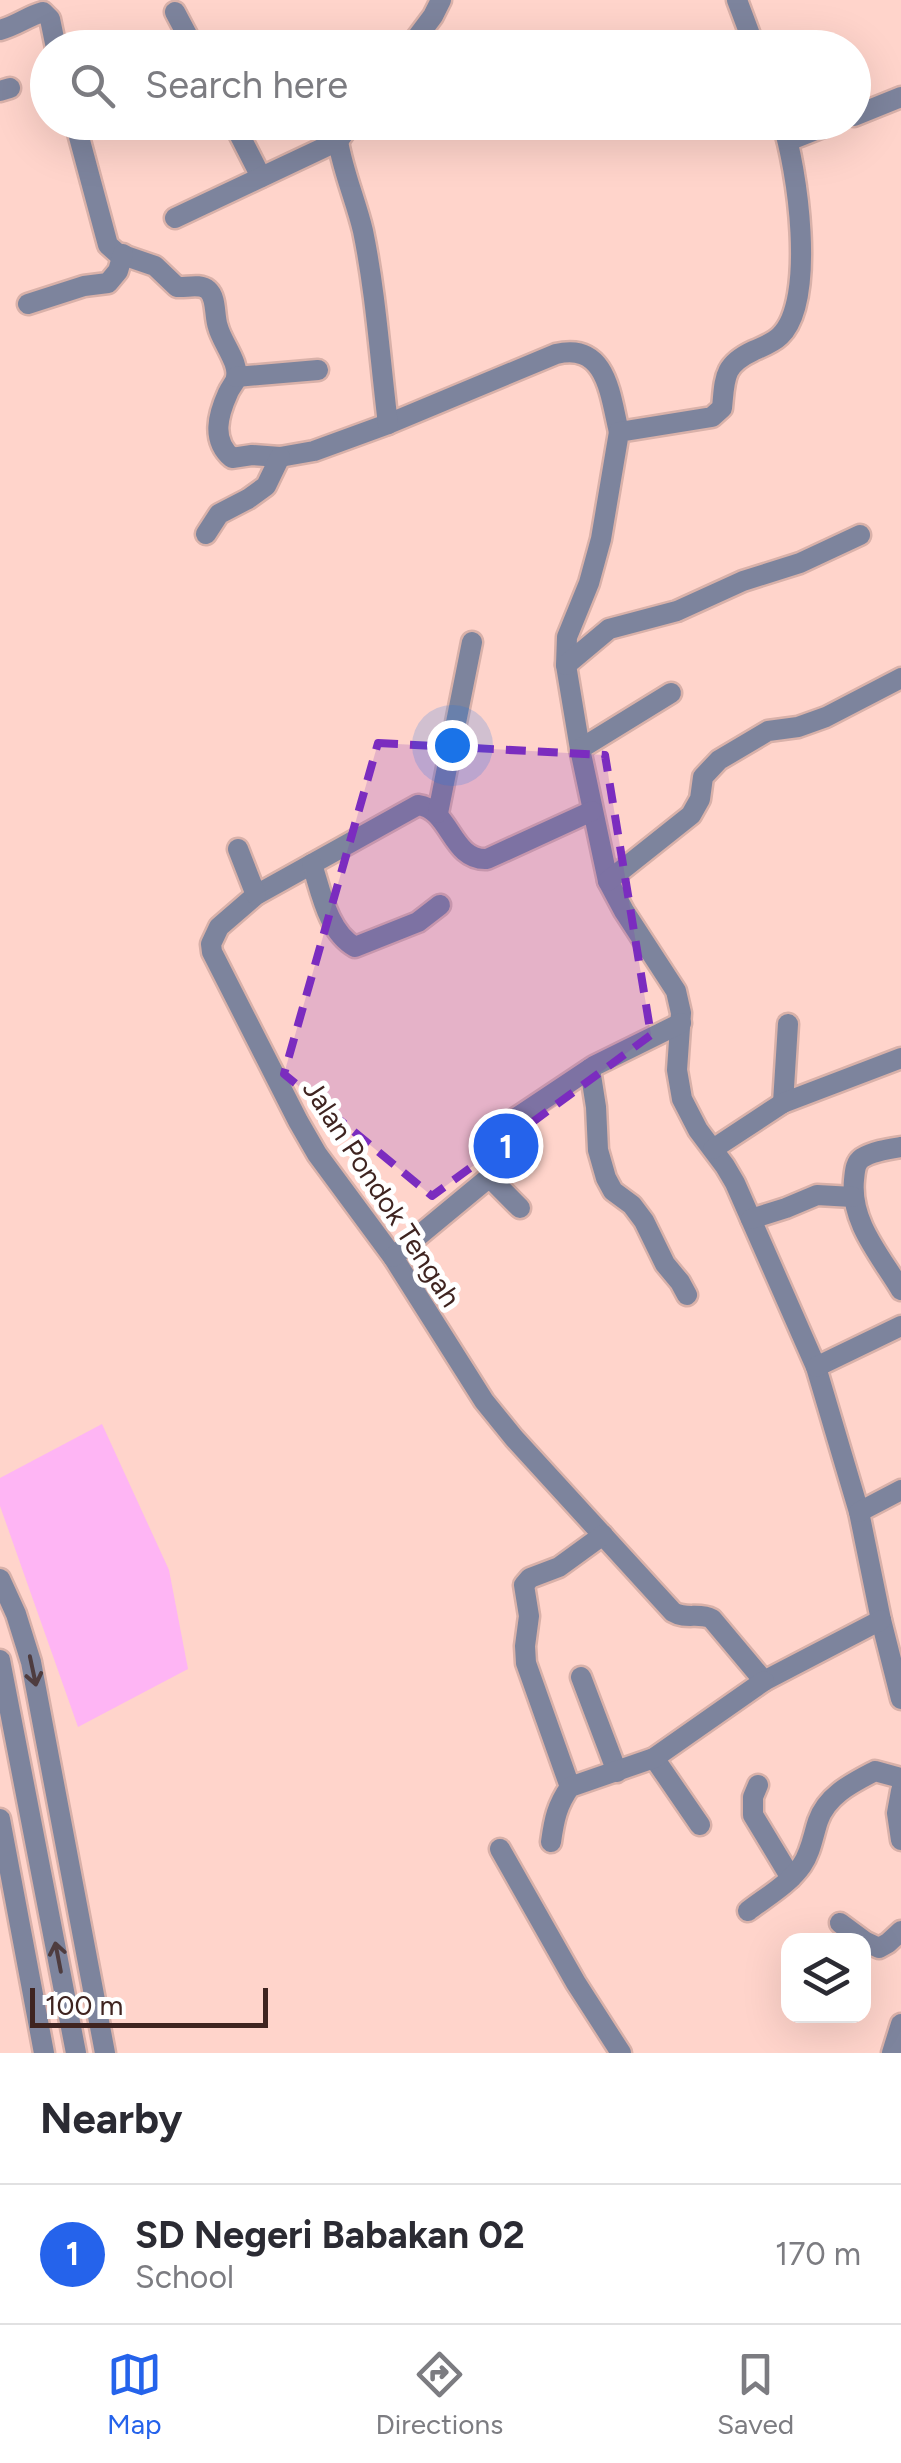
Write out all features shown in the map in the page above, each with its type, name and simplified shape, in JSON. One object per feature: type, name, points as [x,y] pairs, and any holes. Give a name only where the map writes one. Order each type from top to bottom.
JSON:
[{"type":"street","points":[[423,30],[441,0]]},
{"type":"street","points":[[738,0],[748,30]]},
{"type":"street","points":[[0,30],[43,12],[50,19],[52,30]]},
{"type":"street","points":[[175,12],[184,30]]},
{"type":"street","points":[[871,109],[901,97]]},
{"type":"street","points":[[80,140],[108,245],[117,253],[155,266],[177,287],[201,286],[213,298],[219,332],[236,366],[236,378],[218,425],[219,440],[232,458],[280,458],[314,451],[556,354],[578,351],[588,355],[602,371],[619,432],[601,540],[567,637],[566,665],[592,812],[608,880],[670,979],[680,1002],[678,1070],[682,1099],[698,1130],[735,1183],[816,1367],[860,1512],[901,1700]]},
{"type":"street","points":[[241,140],[261,177]]},
{"type":"street","points":[[619,432],[712,417],[722,408],[723,384],[731,366],[770,344],[789,326],[798,296],[800,208],[787,140]]},
{"type":"street","points":[[175,218],[338,142],[369,268],[388,424]]},
{"type":"street","points":[[28,304],[84,286],[108,283],[118,270],[122,254]]},
{"type":"street","points":[[236,378],[318,370]]},
{"type":"street","points":[[206,534],[218,514],[266,486],[280,458]]},
{"type":"street","points":[[566,665],[609,630],[677,611],[743,581],[800,563],[860,534]]},
{"type":"street","points":[[472,642],[438,813],[465,852],[476,859],[487,859],[592,812]]},
{"type":"street","points":[[608,880],[692,815],[700,799],[703,777],[719,760],[768,730],[826,717],[901,678]]},
{"type":"street","points":[[580,749],[671,693]]},
{"type":"street","name":"Jalan Pondok Tengah","points":[[438,813],[429,806],[418,805],[256,895],[220,927],[214,935],[212,952],[317,1154],[393,1257],[484,1402],[673,1612],[686,1618],[712,1619],[764,1681]]},
{"type":"street","points":[[238,848],[256,895]]},
{"type":"street","points":[[312,864],[332,920],[347,943],[355,947],[418,922],[440,906]]},
{"type":"street","points":[[516,1118],[590,1070],[680,1023]]},
{"type":"street","points":[[783,1103],[788,1024]]},
{"type":"street","points":[[713,1149],[783,1103],[901,1058]]},
{"type":"street","points":[[590,1070],[598,1150],[606,1178],[644,1221],[686,1295]]},
{"type":"street","points":[[901,1147],[880,1150],[860,1160],[856,1165],[853,1197],[862,1228],[901,1290]]},
{"type":"street","points":[[393,1257],[486,1180],[494,1182],[520,1208]]},
{"type":"street","points":[[751,1220],[817,1194],[853,1197]]},
{"type":"street","points":[[816,1367],[901,1326]]},
{"type":"street","points":[[860,1512],[901,1490]]},
{"type":"street","points":[[570,1787],[526,1663],[524,1646],[529,1616],[523,1590],[530,1578],[559,1567],[603,1535]]},
{"type":"street","points":[[0,1579],[31,1662],[105,2053]]},
{"type":"street","points":[[552,1842],[555,1814],[570,1787],[654,1758],[764,1681],[881,1620]]},
{"type":"street","points":[[0,1660],[76,2053]]},
{"type":"street","points":[[582,1677],[617,1772]]},
{"type":"street","points":[[654,1758],[700,1825]]},
{"type":"street","points":[[748,1911],[791,1878],[807,1857],[819,1819],[832,1798],[875,1771],[901,1778]]},
{"type":"street","points":[[758,1785],[753,1815],[791,1878]]},
{"type":"street","points":[[901,1792],[897,1813],[901,1840]]},
{"type":"street","points":[[0,1819],[44,2053]]},
{"type":"street","points":[[500,1849],[620,2053]]},
{"type":"street","points":[[840,1922],[853,1933]]},
{"type":"street","points":[[871,1945],[878,1948],[901,1931]]},
{"type":"street","points":[[892,2053],[901,2024]]},
{"type":"highlighted area","points":[[378,743],[605,755],[651,1035],[432,1196],[284,1074]]},
{"type":"shaded area","points":[[102,1424],[169,1570],[188,1669],[78,1727],[0,1506],[0,1478]]},
{"type":"place","name":"SD Negeri Babakan 02","points":[[506,1146]]}]
